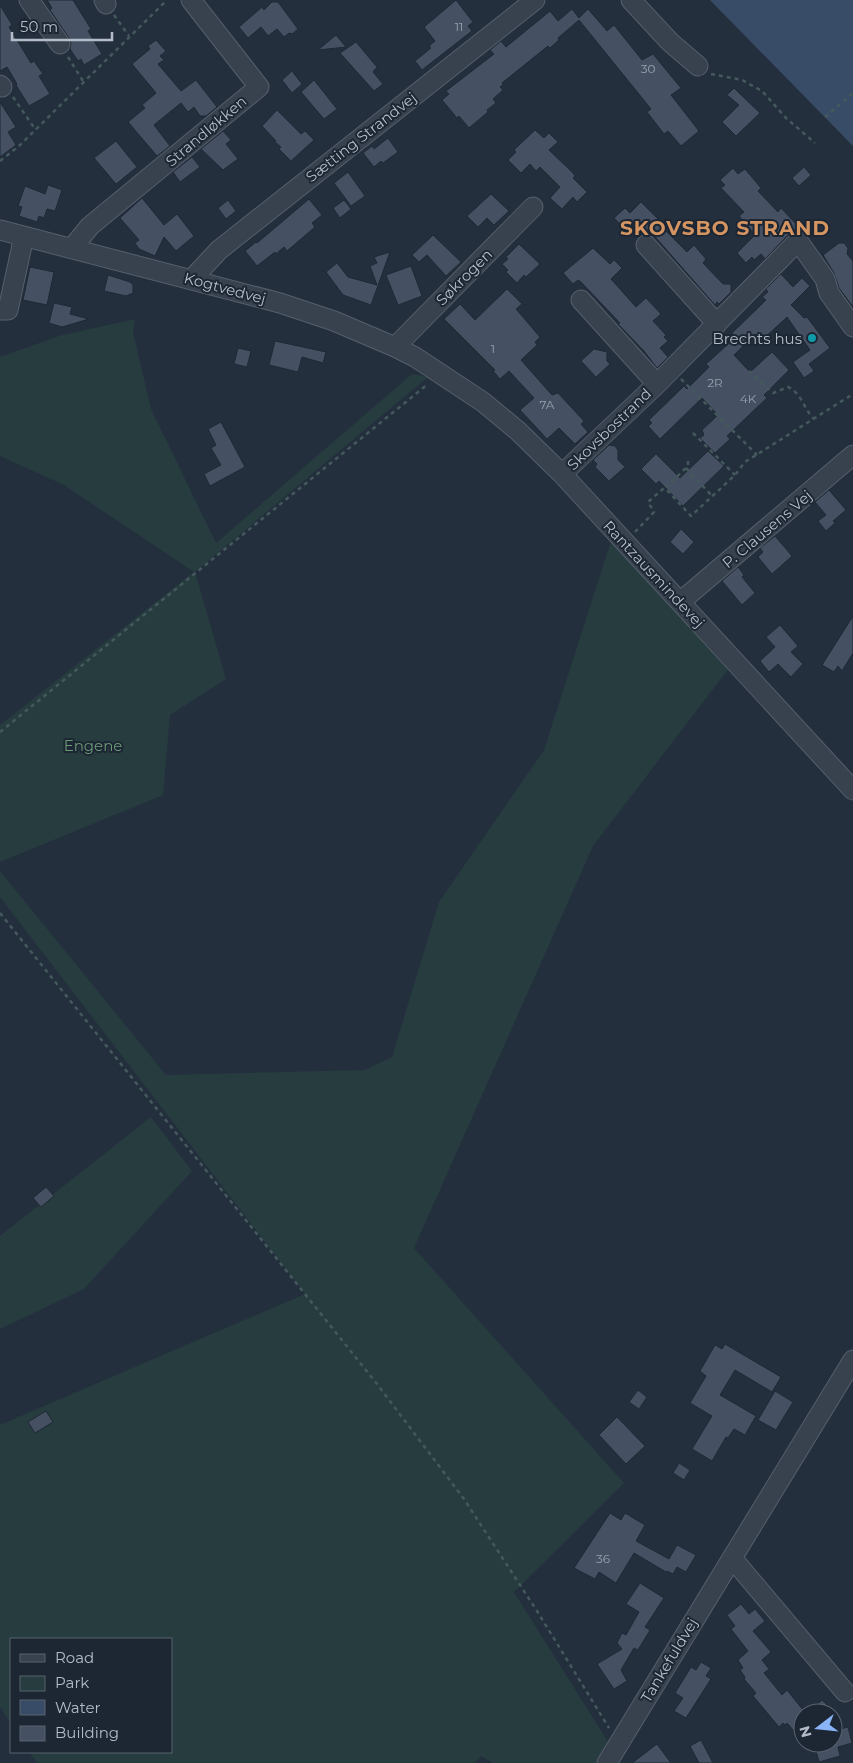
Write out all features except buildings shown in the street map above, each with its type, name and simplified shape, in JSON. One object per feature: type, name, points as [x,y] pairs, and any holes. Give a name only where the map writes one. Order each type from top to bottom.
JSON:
[{"type":"street","points":[[29,0],[60,44]]},
{"type":"street","name":"Strandløkken","points":[[72,248],[90,226],[259,87],[191,0]]},
{"type":"street","name":"Sætting Strandvej","points":[[192,279],[219,250],[534,0]]},
{"type":"street","points":[[631,0],[670,42],[698,66]]},
{"type":"street","name":"Søkrogen","points":[[395,347],[533,207]]},
{"type":"street","name":"Kogtvedvej","points":[[0,230],[289,306],[334,321],[395,347],[415,357],[440,374]]},
{"type":"street","points":[[0,310],[8,310],[24,236]]},
{"type":"street","name":"Skovsbostrand","points":[[562,474],[657,384],[798,242],[825,279],[829,293],[853,327]]},
{"type":"street","points":[[646,245],[717,324]]},
{"type":"street","name":"Skovsbostrand","points":[[581,300],[657,384]]},
{"type":"street","name":"Rantzausmindevej","points":[[440,374],[497,413],[562,474],[853,790]]},
{"type":"street","name":"P. Clausens Vej","points":[[680,602],[853,455]]},
{"type":"street","name":"Tankefuldvej","points":[[607,1763],[853,1360]]},
{"type":"street","points":[[732,1558],[845,1692]]},
{"type":"path","points":[[0,161],[19,146],[167,0]]},
{"type":"path","points":[[105,2],[129,36]]},
{"type":"path","points":[[60,44],[83,81]]},
{"type":"path","points":[[698,66],[707,74],[742,80],[762,91],[786,118],[815,143]]},
{"type":"path","points":[[1,86],[11,94],[35,129]]},
{"type":"path","points":[[825,117],[853,93]]},
{"type":"path","points":[[671,370],[757,455]]},
{"type":"path","points":[[749,371],[773,392],[788,387],[794,390],[800,397],[807,413],[814,419]]},
{"type":"path","points":[[0,732],[440,374]]},
{"type":"path","points":[[664,488],[691,516],[735,475],[746,462],[853,394]]},
{"type":"path","points":[[693,433],[735,475]]},
{"type":"path","points":[[625,542],[654,512],[648,502],[688,466],[688,461]]},
{"type":"path","points":[[686,468],[712,496]]},
{"type":"path","points":[[0,913],[371,1376],[452,1484],[537,1611],[619,1743]]},
{"type":"green space","name":"Engene","points":[[135,319],[133,332],[151,409],[216,543],[412,374],[428,377],[195,572],[226,679],[170,715],[163,795],[0,862],[0,725],[194,572],[64,485],[0,456],[0,357],[59,336]]},
{"type":"green space","points":[[612,538],[730,667],[593,846],[414,1248],[624,1483],[514,1592],[610,1745],[598,1763],[493,1763],[481,1756],[475,1763],[37,1763],[30,1753],[172,1753],[172,1638],[10,1638],[10,1722],[0,1707],[0,1425],[305,1294],[0,897],[0,871],[166,1075],[365,1070],[392,1057],[439,902],[544,750]]},
{"type":"green space","points":[[151,1117],[192,1171],[84,1289],[0,1329],[0,1236]]},
{"type":"water","points":[[710,0],[853,0],[853,146]]},
{"type":"place","name":"Brechts hus","points":[[812,338]]},
{"type":"district","name":"SKOVSBO STRAND","points":[[725,228]]}]
